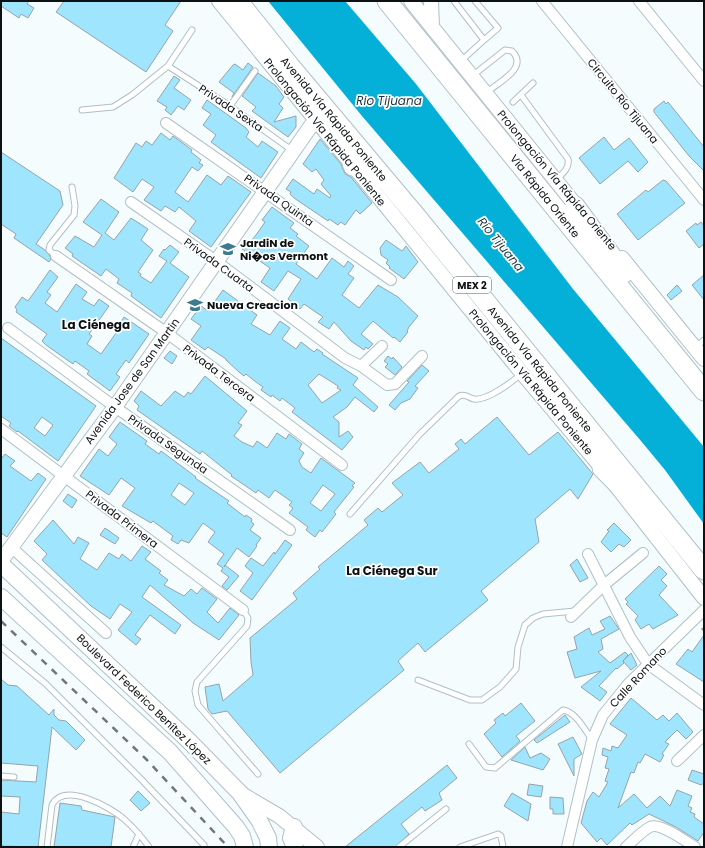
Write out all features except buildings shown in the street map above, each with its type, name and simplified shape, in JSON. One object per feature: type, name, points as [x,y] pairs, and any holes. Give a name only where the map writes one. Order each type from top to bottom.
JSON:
[{"type":"highway","name":"Avenida Vía Rápida Poniente","points":[[238,1],[290,66],[416,216],[700,565]]},
{"type":"highway","name":"Vía Rápida Oriente","points":[[386,1],[704,391]]},
{"type":"highway","points":[[290,66],[306,96],[349,152],[353,166]]},
{"type":"highway","points":[[575,206],[640,296],[652,327]]},
{"type":"highway","points":[[602,468],[672,542],[700,565]]},
{"type":"main road","name":"Prolongación Vía Rápida Poniente","points":[[219,1],[522,373],[602,468],[704,598]]},
{"type":"main road","name":"Prolongación Vía Rápida Oriente","points":[[411,1],[575,206],[699,344],[704,359]]},
{"type":"main road","points":[[431,1],[432,26]]},
{"type":"main road","name":"Avenida Jose de San Martin","points":[[1,561],[115,407],[315,120]]},
{"type":"main road","name":"Boulevard Federico Benítez López","points":[[1,564],[188,740],[240,792],[259,820],[268,838],[269,847]]},
{"type":"main road","name":"Boulevard Federico Benítez López","points":[[1,597],[170,752],[236,828],[242,836],[245,847]]},
{"type":"main road","points":[[1,611],[20,614]]},
{"type":"main road","points":[[240,792],[294,827],[317,847]]},
{"type":"main road","points":[[294,827],[291,838],[295,847]]},
{"type":"street","name":"Circuito Río Tijuana","points":[[542,1],[704,200]]},
{"type":"street","points":[[639,1],[704,81]]},
{"type":"street","name":"Privada Quinta","points":[[166,123],[265,190],[391,280]]},
{"type":"street","name":"Privada Cuarta","points":[[131,202],[216,261],[345,358],[361,366],[387,385],[391,386],[395,384],[422,356]]},
{"type":"street","name":"Privada Tercera","points":[[56,256],[166,334],[342,465]]},
{"type":"street","name":"Privada Segunda","points":[[8,328],[115,407],[290,530]]},
{"type":"street","points":[[361,366],[382,346]]},
{"type":"street","name":"Privada Primera","points":[[1,429],[243,610]]},
{"type":"street","points":[[11,547],[106,633]]},
{"type":"street","points":[[574,614],[643,553]]},
{"type":"street","points":[[588,554],[630,637],[648,664],[704,704]]},
{"type":"street","name":"Calle Romano","points":[[567,847],[592,740],[603,715],[629,683],[704,610]]},
{"type":"street","points":[[677,761],[704,735]]},
{"type":"street","points":[[626,847],[647,829],[655,826],[663,828],[695,847]]},
{"type":"lane","points":[[454,1],[484,40]]},
{"type":"lane","points":[[461,62],[498,28],[475,1]]},
{"type":"lane","points":[[82,110],[104,109],[121,103],[168,66],[192,30]]},
{"type":"lane","points":[[472,76],[505,50],[512,51],[517,56],[518,63],[513,72],[486,93]]},
{"type":"lane","name":"Privada Sexta","points":[[168,66],[230,106],[293,151]]},
{"type":"lane","points":[[230,106],[256,71]]},
{"type":"lane","points":[[513,102],[533,83]]},
{"type":"lane","points":[[521,95],[568,159],[569,163],[564,172],[556,181]]},
{"type":"lane","points":[[56,256],[49,250],[50,245],[74,215],[75,206],[72,187]]},
{"type":"lane","points":[[350,514],[419,435],[459,396],[464,394],[476,399],[494,393],[508,385],[522,373]]},
{"type":"lane","points":[[243,610],[248,618],[247,626],[197,682],[195,691],[198,705],[258,774]]},
{"type":"lane","points":[[418,680],[470,700],[482,700],[500,687],[516,668],[518,647],[525,625],[533,618],[543,614],[574,614]]},
{"type":"lane","points":[[1,647],[46,684],[138,776],[204,845]]},
{"type":"lane","points":[[469,744],[486,767],[495,768],[563,710],[568,711],[574,716],[592,740]]},
{"type":"lane","points":[[1,776],[14,777]]},
{"type":"lane","points":[[47,847],[52,805],[55,798],[60,795],[71,794],[89,799],[107,807],[123,818],[139,834],[149,847]]},
{"type":"lane","points":[[399,847],[446,809]]},
{"type":"lane","points":[[133,847],[139,834]]},
{"type":"lane","points":[[462,846],[498,834],[501,836],[502,847]]},
{"type":"path","points":[[704,628],[702,629],[704,631]]},
{"type":"water","name":"Rio Tijuana","points":[[268,1],[345,1],[416,84],[573,289],[704,447],[704,524],[665,470],[641,441],[362,116]]},
{"type":"railway","points":[[1,621],[147,760],[228,847]]},
{"type":"place","name":"JardiN de Ni�os Vermont","points":[[228,249]]},
{"type":"place","name":"Nueva Creacion","points":[[195,305]]},
{"type":"district","name":"La Ciénega","points":[[96,324]]},
{"type":"district","name":"La Ciénega Sur","points":[[392,570]]},
{"type":"water label","name":"Río Tijuana","points":[[501,244]]}]
